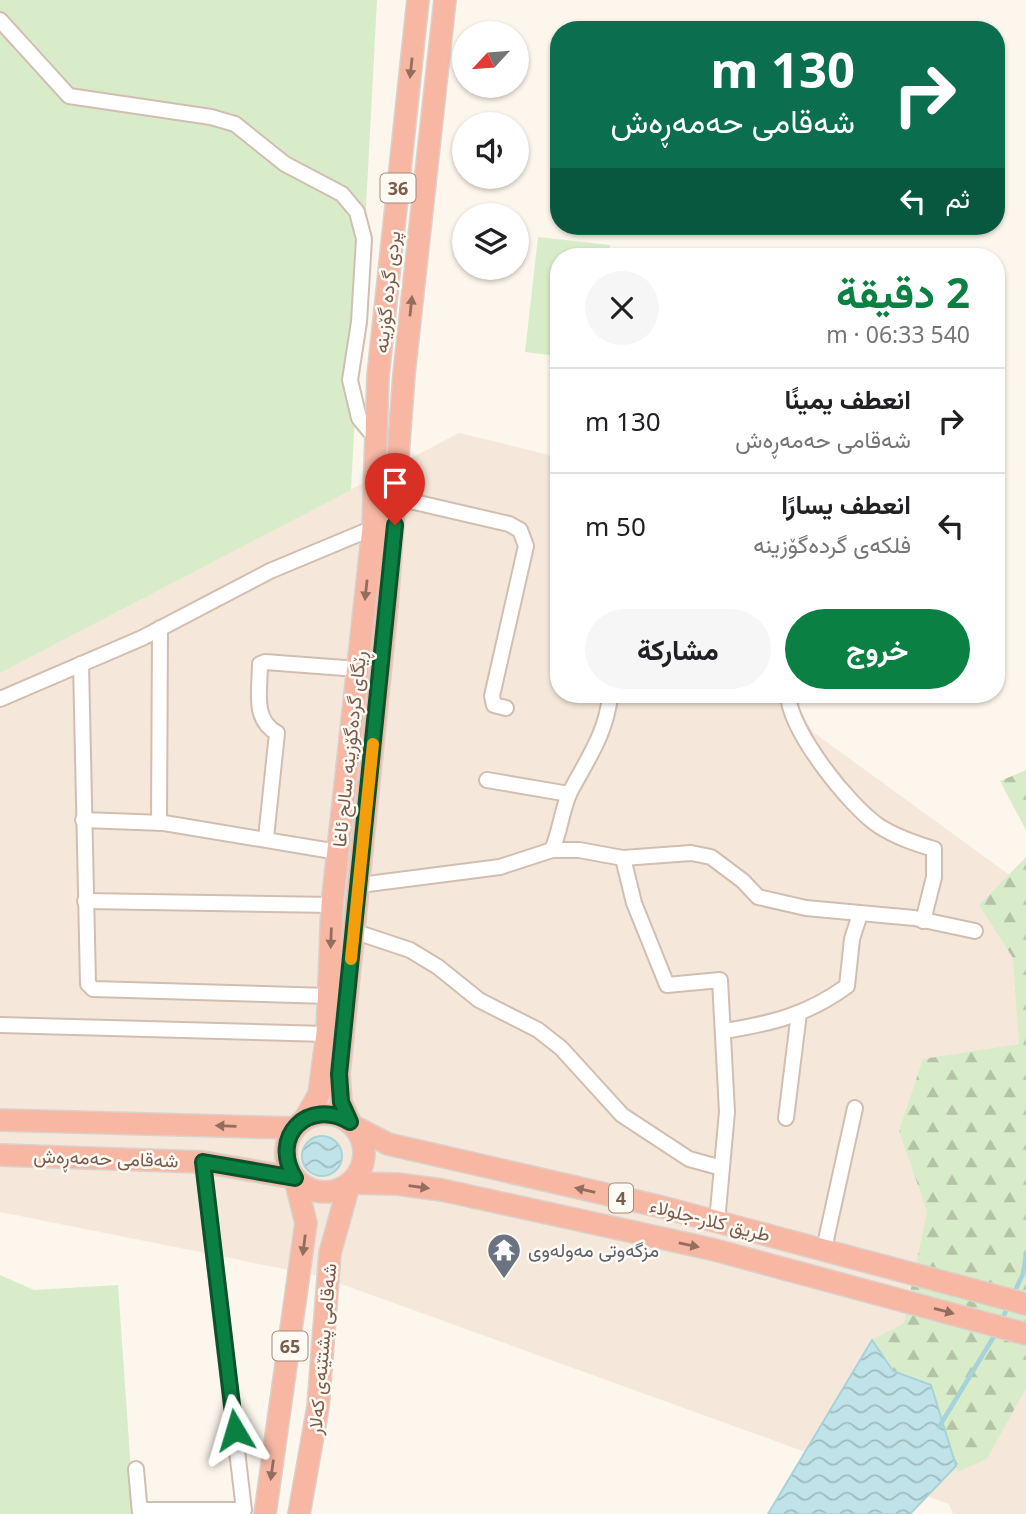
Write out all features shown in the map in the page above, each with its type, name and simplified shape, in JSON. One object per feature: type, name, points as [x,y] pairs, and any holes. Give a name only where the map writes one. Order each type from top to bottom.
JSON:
[{"type":"highway","name":"پردی گردە گۆزینە","points":[[377,376],[418,0]]},
{"type":"highway","name":"36","points":[[352,1124],[341,1102],[339,1074],[397,498],[404,374],[445,0]]},
{"type":"highway","name":"ڕێگای گردەگۆزینە سالح ئاغا","points":[[300,1124],[319,1094],[327,1034],[332,905],[373,528],[377,376]]},
{"type":"highway","points":[[377,442],[401,444]]},
{"type":"highway","name":"4","points":[[300,1124],[323,1114],[352,1124]]},
{"type":"highway","name":"شەقامی حەمەڕەش","points":[[0,1120],[300,1124]]},
{"type":"highway","points":[[295,1178],[286,1159],[289,1137],[300,1124]]},
{"type":"highway","points":[[350,1184],[358,1175],[365,1156],[360,1136],[352,1124]]},
{"type":"highway","name":"طريق كلار-جلولاء","points":[[352,1124],[388,1144],[662,1208],[1026,1304]]},
{"type":"highway","name":"شەقامی حەمەڕەش","points":[[0,1155],[203,1162],[295,1178]]},
{"type":"highway","name":"4","points":[[295,1178],[307,1188],[321,1192],[336,1191],[350,1184]]},
{"type":"highway","name":"شەقامی پشتێنەی کەلار","points":[[265,1514],[306,1223],[295,1178]]},
{"type":"highway","name":"طريق كلار-جلولاء","points":[[350,1184],[397,1184],[442,1190],[659,1238],[878,1293],[1026,1334]]},
{"type":"highway","name":"شەقامی پشتێنەی کەلار","points":[[299,1514],[318,1407],[330,1254],[350,1184]]},
{"type":"highway","points":[[659,1238],[662,1208]]},
{"type":"street","points":[[0,20],[69,96],[211,117],[234,124],[285,164],[342,194],[357,212],[363,239],[359,323],[350,380],[359,418],[377,442]]},
{"type":"street","points":[[397,498],[509,524],[523,535],[526,547],[492,696],[494,705],[506,708]]},
{"type":"street","points":[[0,699],[160,628],[270,572],[373,528]]},
{"type":"street","points":[[159,823],[160,628]]},
{"type":"street","points":[[266,838],[277,733],[264,725],[260,715],[260,664],[265,662],[358,669]]},
{"type":"street","points":[[81,664],[86,977],[93,989],[329,996]]},
{"type":"street","points":[[552,850],[569,794],[587,765],[604,727],[608,703]]},
{"type":"street","points":[[789,703],[789,710],[809,749],[876,824],[901,839],[934,849],[934,877],[923,921]]},
{"type":"street","points":[[487,780],[569,794]]},
{"type":"street","points":[[83,820],[159,823],[266,838],[338,852]]},
{"type":"street","points":[[360,885],[500,867],[552,850],[579,850],[623,858],[691,853],[711,858],[743,881],[758,897],[806,908],[923,921],[975,931]]},
{"type":"street","points":[[623,858],[634,903],[667,985],[720,979],[725,1031],[727,1112],[717,1222]]},
{"type":"street","points":[[85,901],[332,905]]},
{"type":"street","points":[[725,1031],[773,1023],[820,1005],[847,986],[852,939],[860,914]]},
{"type":"street","points":[[354,931],[410,950],[438,967],[479,1000],[538,1030],[561,1048],[622,1115],[689,1159],[722,1168]]},
{"type":"street","points":[[786,1118],[799,1013]]},
{"type":"street","points":[[0,1025],[327,1034]]},
{"type":"street","points":[[824,1249],[855,1108]]},
{"type":"street","points":[[136,1469],[140,1512],[244,1510],[203,1162]]},
{"type":"shaded area","points":[[459,433],[550,455],[550,703],[796,703],[813,732],[1026,887],[1026,1514],[953,1514],[949,1504],[319,1276],[0,1212],[0,673]]},
{"type":"green space","points":[[0,0],[377,0],[351,490],[0,673]]},
{"type":"green space","points":[[538,237],[610,245],[610,248],[550,248],[550,355],[525,352]]},
{"type":"green space","points":[[1026,770],[1026,830],[1000,781]]},
{"type":"green space","points":[[1026,857],[1026,1388],[987,1459],[958,1472],[931,1385],[895,1374],[870,1341],[904,1323],[927,1211],[899,1131],[923,1059],[1019,1044],[1013,958],[979,905]]},
{"type":"green space","points":[[0,1275],[34,1290],[118,1285],[134,1514],[0,1514]]},
{"type":"water","points":[[322,1136],[330,1137],[336,1142],[341,1148],[341,1164],[336,1170],[330,1175],[322,1176],[314,1175],[308,1170],[303,1164],[302,1156],[303,1148],[308,1142],[314,1137]]},
{"type":"water","points":[[872,1340],[893,1371],[931,1385],[956,1466],[910,1514],[768,1514]]},
{"type":"waterway","points":[[1014,1293],[1023,1274],[1026,1254]]},
{"type":"waterway","points":[[1001,1322],[1009,1304]]},
{"type":"waterway","points":[[939,1427],[996,1333]]},
{"type":"slow traffic","points":[[351,959],[373,744]]},
{"type":"place","name":"مزگەوتی مەولەوی","points":[[504,1280]]},
{"type":"route","points":[[235,1430],[203,1162],[295,1178],[289,1169],[286,1148],[289,1137],[299,1123],[314,1115],[323,1114],[332,1114],[350,1122],[341,1102],[339,1074],[395,525]]}]
